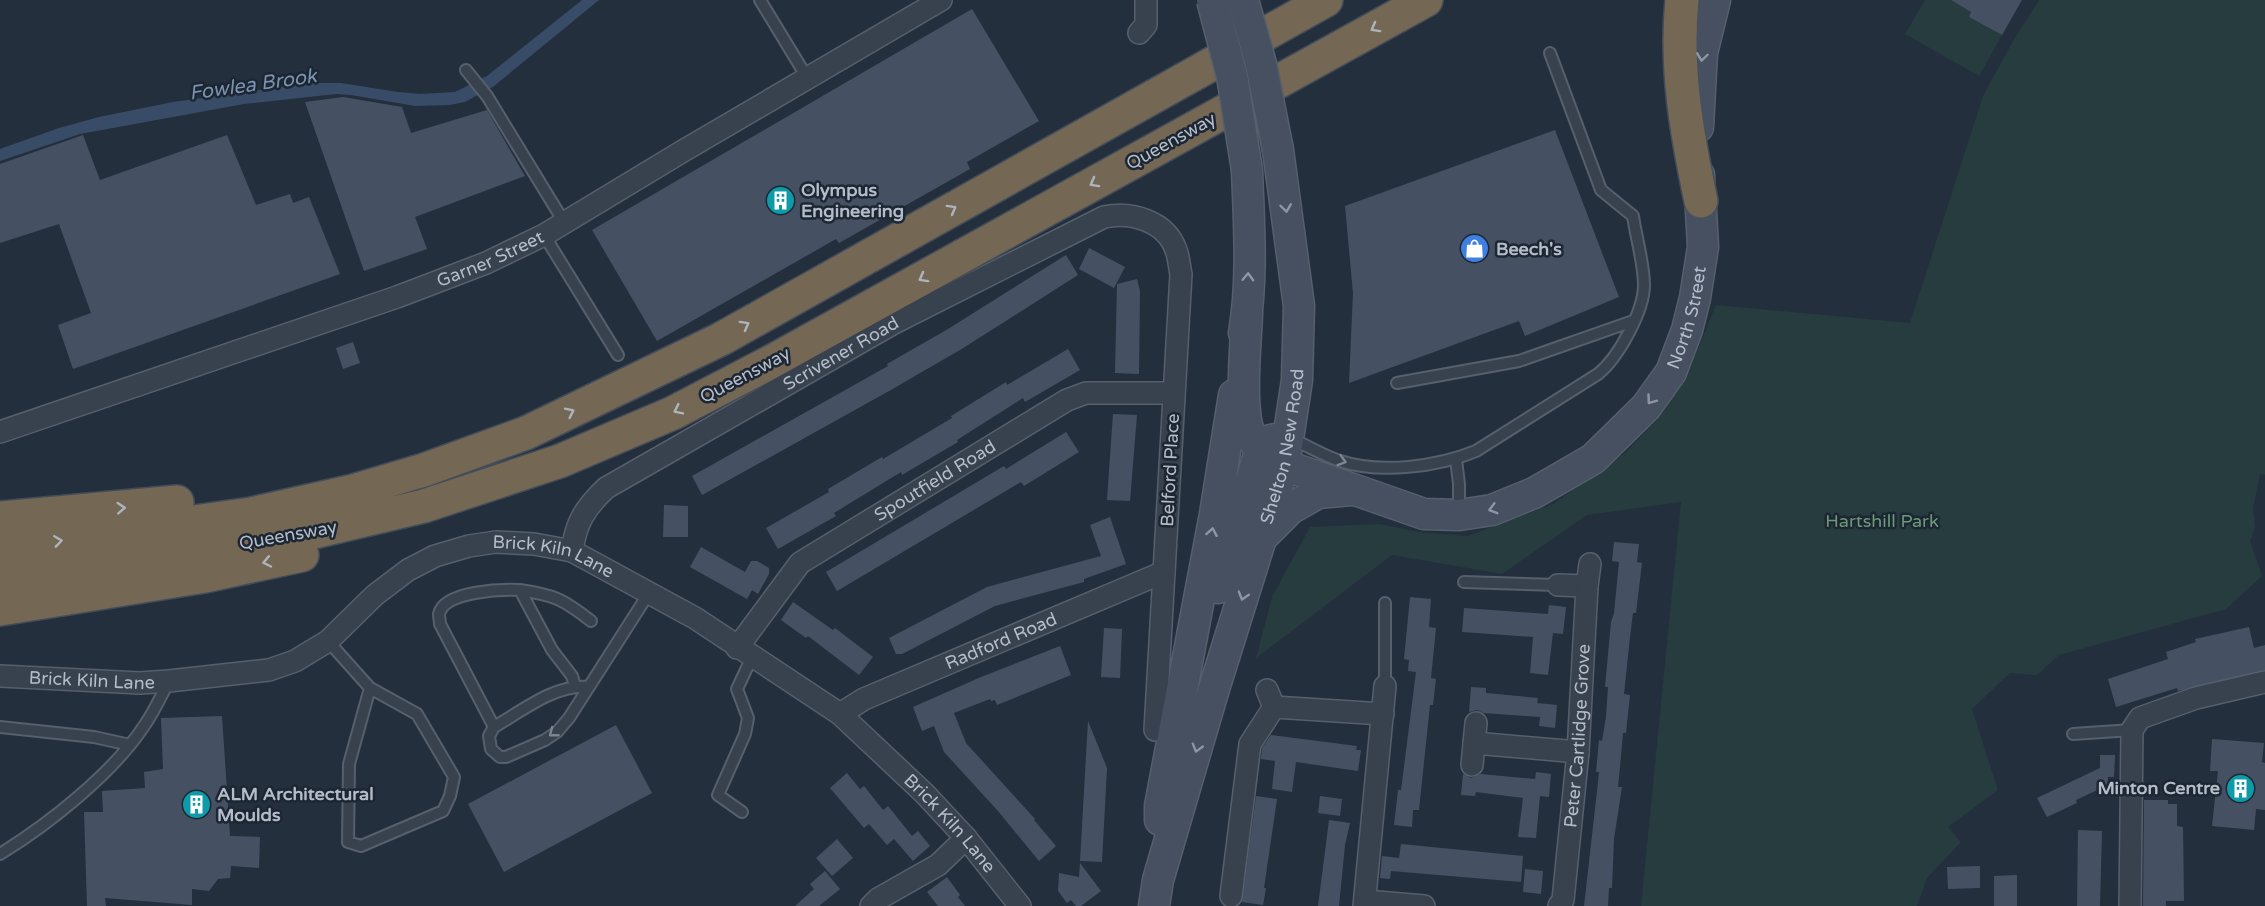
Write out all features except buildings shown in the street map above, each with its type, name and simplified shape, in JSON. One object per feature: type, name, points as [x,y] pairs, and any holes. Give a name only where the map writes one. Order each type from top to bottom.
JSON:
[{"type":"highway","name":"Queensway","points":[[0,549],[250,514],[424,470],[526,433],[721,339],[1326,0]]},
{"type":"highway","name":"Queensway","points":[[0,576],[176,555],[314,532],[424,506],[560,461],[673,413],[767,364],[1426,0]]},
{"type":"highway","points":[[1682,0],[1681,86],[1690,150],[1701,201]]},
{"type":"highway","points":[[0,518],[74,510],[134,507],[325,482],[526,433]]},
{"type":"highway","points":[[0,609],[205,576],[309,553],[368,537],[476,499],[560,461]]},
{"type":"main road","name":"Shelton New Road","points":[[1156,893],[1160,806],[1215,514],[1247,314],[1250,230],[1247,170],[1232,76],[1212,0]]},
{"type":"main road","name":"Shelton New Road","points":[[1156,893],[1260,540],[1278,450],[1296,380],[1299,306],[1278,150],[1261,64],[1243,0]]},
{"type":"main road","name":"North Street","points":[[1278,450],[1352,490],[1425,514],[1459,515],[1503,506],[1534,493],[1593,459],[1646,407],[1671,372],[1687,330],[1695,298],[1703,247],[1698,153],[1698,99],[1702,53],[1715,0]]},
{"type":"main road","points":[[1182,693],[1216,594],[1278,450],[1252,440],[1245,414],[1247,314]]},
{"type":"main road","points":[[1260,540],[1290,508],[1318,493],[1352,490]]},
{"type":"street","points":[[1139,33],[1146,25],[1146,0]]},
{"type":"street","name":"Garner Street","points":[[0,432],[398,297],[486,263],[544,235],[808,79],[930,3]]},
{"type":"street","name":"Scrivener Road","points":[[572,551],[574,530],[589,504],[606,488],[894,323],[1104,217],[1119,214],[1151,222]]},
{"type":"street","name":"Belford Place","points":[[1151,222],[1164,232],[1176,249],[1180,274],[1155,730]]},
{"type":"street","name":"Spoutfield Road","points":[[745,652],[800,563],[1067,400],[1086,393],[1174,393]]},
{"type":"street","name":"Brick Kiln Lane","points":[[0,676],[140,683],[269,669],[295,661],[328,640],[375,596],[408,570],[435,556],[469,546],[496,542],[534,544],[572,551],[694,618],[840,714],[925,794],[966,838],[1020,906]]},
{"type":"street","name":"Peter Cartlidge Grove","points":[[1559,906],[1563,900],[1578,752],[1590,564]]},
{"type":"street","name":"Radford Road","points":[[840,714],[864,699],[1164,572]]},
{"type":"street","points":[[1558,585],[1587,586]]},
{"type":"street","points":[[2130,906],[2132,730],[2140,718],[2151,714],[2196,698],[2265,682]]},
{"type":"street","points":[[1385,686],[1365,903],[1424,906]]},
{"type":"street","points":[[1231,896],[1250,744],[1270,698],[1383,714]]},
{"type":"street","points":[[1472,765],[1475,733],[1578,752]]},
{"type":"street","points":[[871,906],[878,899],[938,865],[966,838]]},
{"type":"lane","points":[[760,0],[808,79]]},
{"type":"lane","points":[[1278,450],[1309,446],[1324,455],[1362,466],[1389,470],[1456,459],[1476,451],[1598,374],[1624,342],[1634,321],[1644,286],[1632,216],[1602,190],[1550,53]]},
{"type":"lane","points":[[466,70],[488,96],[564,222]]},
{"type":"lane","points":[[544,235],[618,355]]},
{"type":"lane","points":[[1397,383],[1519,361],[1634,321]]},
{"type":"lane","points":[[1456,459],[1459,515]]},
{"type":"lane","points":[[1464,582],[1558,585]]},
{"type":"lane","points":[[494,727],[440,624],[439,614],[445,605],[462,596],[504,589],[520,590],[552,595],[566,602],[591,621]]},
{"type":"lane","points":[[520,590],[552,650],[572,676],[575,686]]},
{"type":"lane","points":[[588,687],[575,686],[559,691],[494,727],[489,735],[491,749],[500,757],[514,755],[557,732],[569,718],[617,646],[649,593]]},
{"type":"lane","points":[[1385,603],[1385,686]]},
{"type":"lane","points":[[328,640],[370,688],[417,714],[454,777],[450,796],[443,811],[361,846],[348,842],[350,764],[370,688]]},
{"type":"lane","points":[[742,812],[718,795],[745,734],[748,718],[737,689],[745,652]]},
{"type":"lane","points":[[0,854],[73,800],[119,759],[145,725],[169,681]]},
{"type":"lane","points":[[0,727],[94,737],[130,745]]},
{"type":"lane","points":[[2073,734],[2132,730]]},
{"type":"green space","points":[[1925,0],[1951,0],[1971,12],[1969,17],[2002,35],[1979,76],[1905,34]]},
{"type":"green space","name":"Hartshill Park","points":[[2039,0],[2265,0],[2265,475],[2260,474],[2253,508],[2255,527],[2250,541],[2262,576],[2226,609],[2059,655],[2037,675],[2010,673],[1972,709],[1998,790],[1948,827],[1961,842],[1927,878],[1917,906],[1641,906],[1681,502],[1587,515],[1502,574],[1392,555],[1256,658],[1272,597],[1310,527],[1380,524],[1418,532],[1468,536],[1553,504],[1625,453],[1658,419],[1697,351],[1716,305],[1910,323],[1983,96]]},
{"type":"water","points":[[582,0],[599,0],[494,86],[465,102],[415,106],[336,94],[244,104],[80,134],[0,161],[0,149],[59,128],[99,117],[173,102],[309,83],[341,83],[420,94],[455,92],[487,76]]},
{"type":"place","name":"Olympus Engineering","points":[[780,200]]},
{"type":"place","name":"Beech's","points":[[1475,249]]},
{"type":"place","name":"Minton Centre","points":[[2241,788]]},
{"type":"place","name":"ALM Architectural Moulds","points":[[196,804]]},
{"type":"water label","name":"Fowlea Brook","points":[[253,85]]}]
